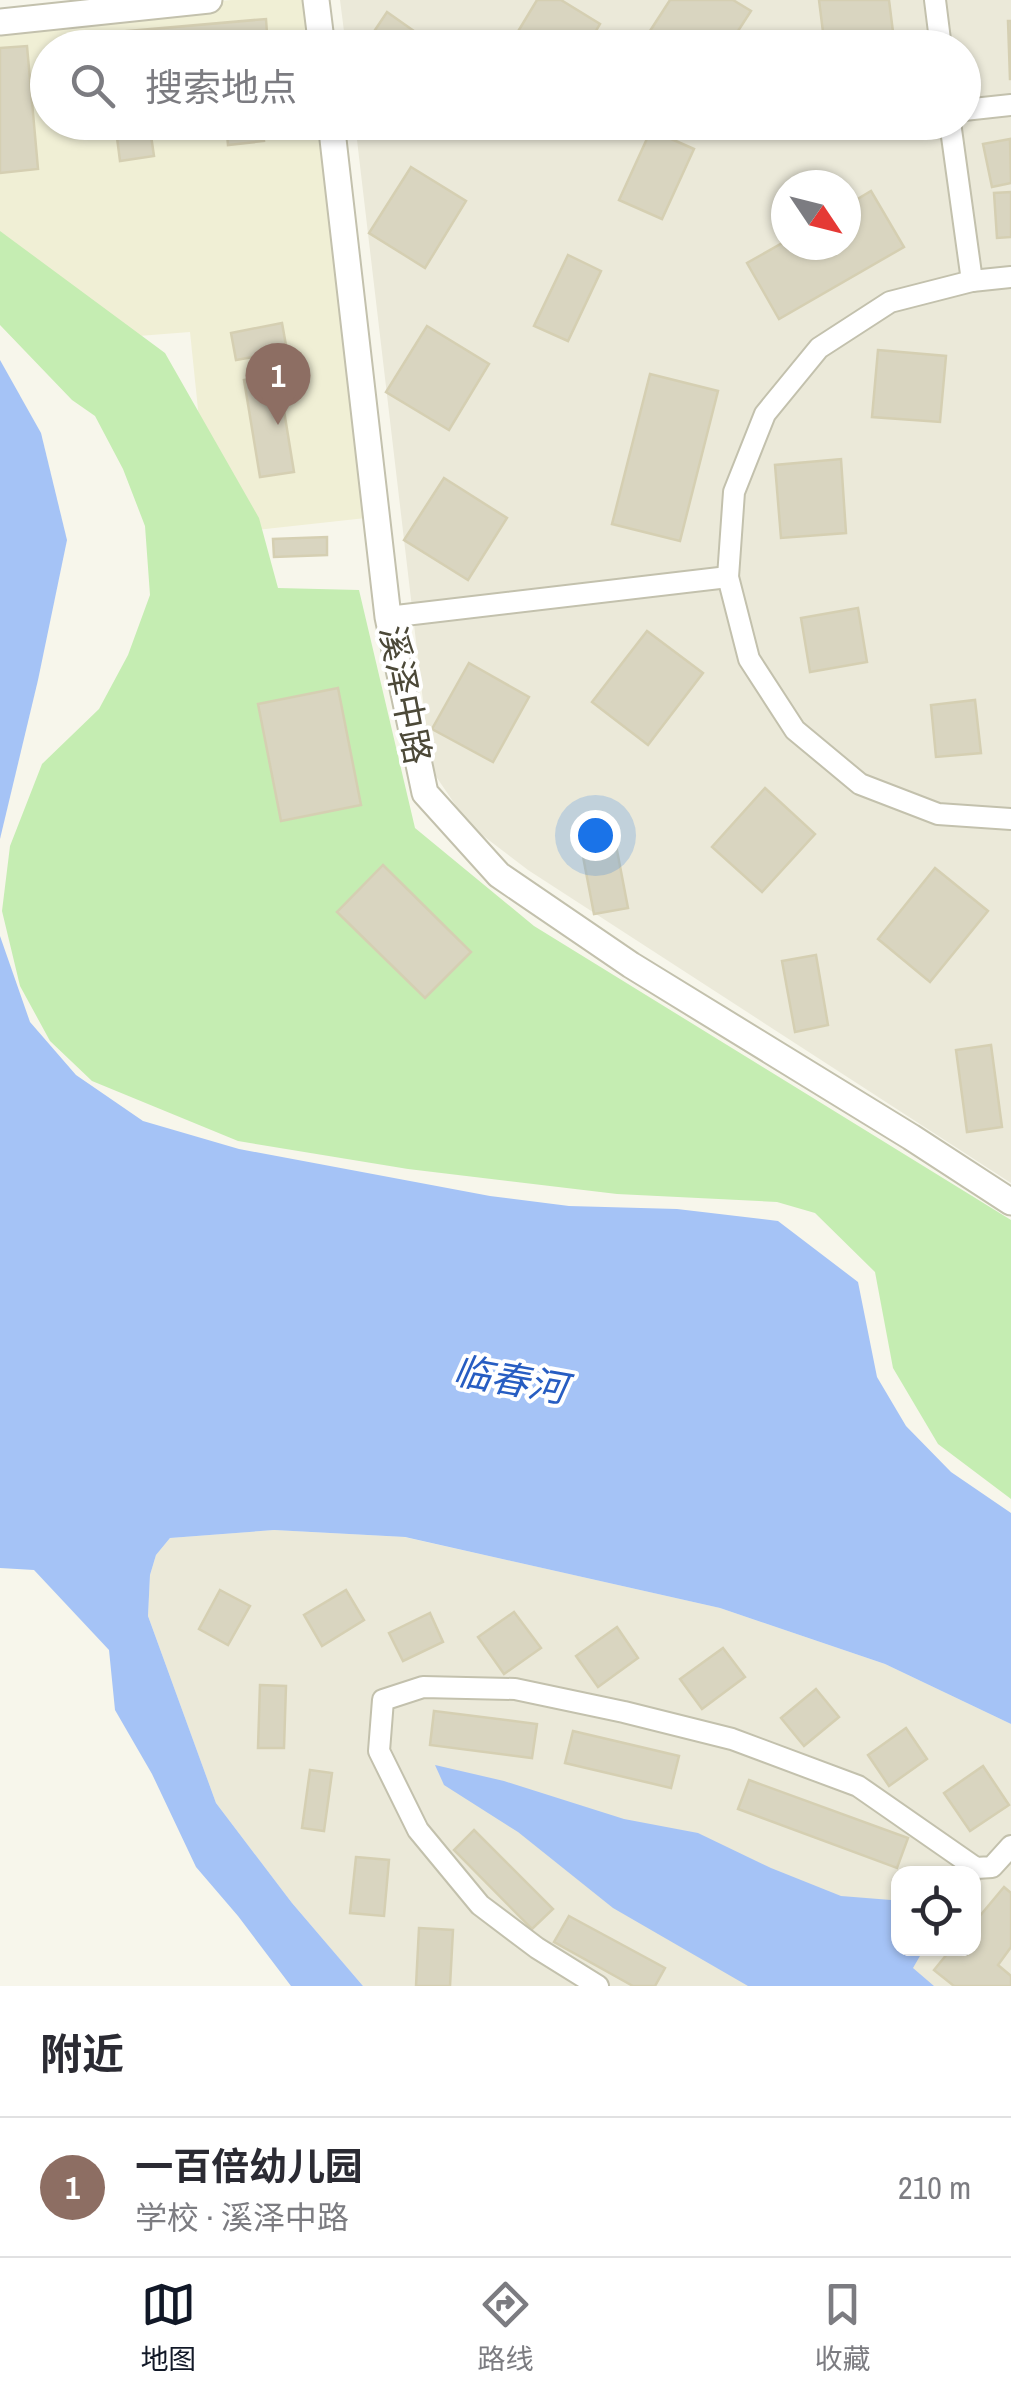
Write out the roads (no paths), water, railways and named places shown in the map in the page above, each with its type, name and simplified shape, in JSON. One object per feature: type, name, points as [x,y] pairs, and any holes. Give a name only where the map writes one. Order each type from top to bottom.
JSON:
[{"type":"street","points":[[0,22],[209,0]]},
{"type":"street","points":[[316,0],[320,30]]},
{"type":"street","points":[[934,0],[938,30]]},
{"type":"street","points":[[981,108],[1011,105]]},
{"type":"street","name":"溪泽中路","points":[[332,140],[388,617],[425,793],[498,875],[632,965],[1011,1202]]},
{"type":"street","points":[[952,140],[972,281]]},
{"type":"street","points":[[1011,277],[972,281],[890,302],[818,348],[764,414],[734,492],[728,577],[749,659],[794,730],[860,784],[938,814],[1011,818]]},
{"type":"street","points":[[388,617],[728,577]]},
{"type":"street","points":[[598,1986],[537,1948],[480,1904],[418,1830],[379,1751],[383,1700],[423,1687],[515,1689],[624,1712],[732,1739],[858,1786],[976,1868],[992,1867],[1011,1846]]},
{"type":"water","points":[[0,360],[41,433],[67,540],[0,839]]},
{"type":"water","name":"临春河","points":[[0,936],[30,1022],[76,1075],[143,1121],[239,1149],[490,1196],[569,1206],[677,1209],[778,1221],[858,1282],[877,1377],[906,1426],[951,1472],[1011,1513],[1011,1724],[885,1664],[720,1608],[405,1537],[274,1530],[170,1538],[156,1555],[150,1575],[148,1616],[216,1803],[292,1903],[363,1986],[291,1986],[196,1867],[152,1774],[115,1710],[109,1650],[34,1570],[0,1568]]},
{"type":"water","points":[[435,1765],[504,1781],[624,1819],[698,1833],[841,1896],[891,1900],[891,1956],[920,1956],[913,1968],[934,1986],[748,1986],[613,1908],[518,1832],[444,1785]]},
{"type":"place","name":"一百倍幼儿园","points":[[278,425]]}]
